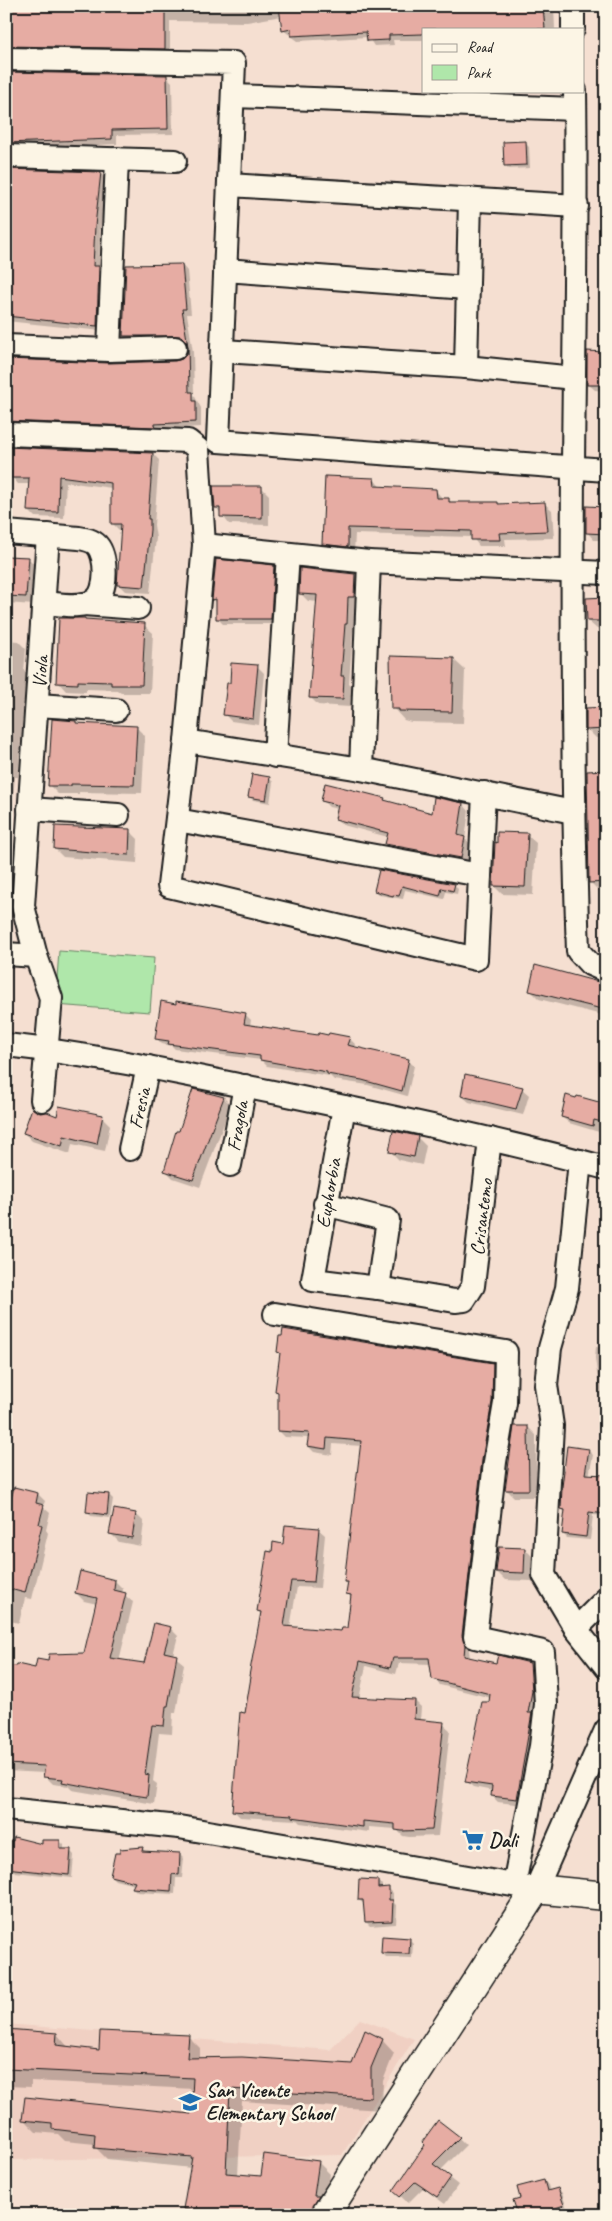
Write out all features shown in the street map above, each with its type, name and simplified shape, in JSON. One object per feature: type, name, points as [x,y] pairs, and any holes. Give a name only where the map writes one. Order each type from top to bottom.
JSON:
[{"type":"street","points":[[573,6],[573,28]]},
{"type":"street","points":[[6,59],[234,64],[218,441],[606,470]]},
{"type":"street","points":[[233,96],[575,100],[577,206],[573,468],[573,812],[578,950],[590,964],[606,971]]},
{"type":"street","points":[[6,156],[175,161]]},
{"type":"street","points":[[109,350],[117,159]]},
{"type":"street","points":[[229,185],[577,206]]},
{"type":"street","points":[[466,367],[470,199]]},
{"type":"street","points":[[225,270],[467,288]]},
{"type":"street","points":[[6,346],[109,350],[175,348]]},
{"type":"street","points":[[223,351],[466,367],[574,378]]},
{"type":"street","points":[[6,434],[188,441],[198,449],[204,545],[186,740],[169,886],[476,958],[484,793]]},
{"type":"street","points":[[6,532],[79,538],[91,541],[98,547],[103,557],[102,592],[95,600],[84,604]]},
{"type":"street","name":"Viola","points":[[42,1100],[51,998],[36,956],[23,906],[45,603],[48,535]]},
{"type":"street","points":[[204,545],[369,562],[606,573]]},
{"type":"street","points":[[275,756],[288,554]]},
{"type":"street","points":[[362,769],[369,562]]},
{"type":"street","points":[[45,603],[138,608]]},
{"type":"street","points":[[37,705],[116,710]]},
{"type":"street","points":[[186,740],[362,769],[573,812]]},
{"type":"street","points":[[30,809],[118,815]]},
{"type":"street","points":[[177,820],[480,875]]},
{"type":"street","points":[[6,954],[36,956]]},
{"type":"street","points":[[6,1045],[48,1049],[244,1086],[490,1139],[606,1168]]},
{"type":"street","name":"Fresia","points":[[130,1149],[148,1067]]},
{"type":"street","name":"Fragola","points":[[230,1165],[244,1086]]},
{"type":"street","name":"Euphorbia","points":[[344,1107],[325,1204],[313,1280],[378,1288]]},
{"type":"street","name":"Crisantemo","points":[[378,1288],[455,1302],[464,1300],[470,1294],[473,1286],[490,1139]]},
{"type":"street","points":[[580,1161],[566,1288],[550,1348],[546,1385],[552,1426],[544,1575],[576,1629],[606,1666]]},
{"type":"street","points":[[325,1204],[388,1220],[378,1288]]},
{"type":"street","points":[[275,1314],[506,1352],[505,1403],[494,1462],[475,1637],[543,1652],[546,1704],[525,1887]]},
{"type":"street","points":[[576,1629],[606,1599]]},
{"type":"street","points":[[325,2215],[525,1887],[606,1730]]},
{"type":"street","points":[[6,1809],[179,1827],[525,1887],[606,1896]]},
{"type":"shaded area","name":"San Vicente Elementary School","points":[[360,2019],[414,2039],[342,2155],[6,2160],[6,2024],[330,2050]]},
{"type":"green space","points":[[59,951],[154,958],[150,1012],[55,1005]]},
{"type":"building","points":[[6,6],[165,6],[165,49],[6,46]]},
{"type":"building","points":[[279,6],[543,6],[545,28],[422,28],[422,34],[389,35],[389,40],[367,41],[366,32],[291,36],[291,29],[282,31]]},
{"type":"building","points":[[6,72],[167,75],[168,129],[112,130],[112,139],[6,143]]},
{"type":"building","points":[[526,141],[527,165],[504,166],[503,142]]},
{"type":"building","points":[[6,169],[101,172],[93,266],[99,266],[97,326],[6,316]]},
{"type":"building","points":[[182,264],[186,309],[182,309],[188,346],[189,392],[193,392],[193,401],[196,401],[196,422],[155,424],[155,427],[6,421],[6,359],[109,363],[175,361],[182,359],[187,354],[188,347],[186,341],[181,336],[123,336],[126,265]]},
{"type":"building","points":[[587,351],[604,352],[603,385],[587,385]]},
{"type":"building","points":[[6,447],[153,453],[148,519],[150,519],[150,530],[144,587],[117,585],[121,524],[111,524],[111,483],[59,476],[58,512],[27,511],[29,478],[11,478],[11,471],[6,471]]},
{"type":"building","points":[[325,476],[374,478],[375,486],[436,489],[437,498],[449,498],[449,502],[498,502],[498,504],[545,502],[548,531],[499,533],[500,540],[471,540],[471,531],[348,528],[348,547],[322,544]]},
{"type":"building","points":[[213,486],[262,486],[262,518],[220,517],[220,508],[215,508]]},
{"type":"building","points":[[586,506],[606,507],[606,534],[586,533]]},
{"type":"building","points":[[6,556],[29,557],[26,597],[6,596]]},
{"type":"building","points":[[216,559],[274,565],[271,619],[216,619],[216,599],[212,600]]},
{"type":"building","points":[[300,568],[355,574],[354,597],[348,597],[347,624],[345,624],[341,676],[344,676],[343,699],[309,698],[317,595],[299,594]]},
{"type":"building","points":[[606,597],[606,621],[587,621],[586,598]]},
{"type":"building","points":[[59,618],[85,618],[145,623],[142,685],[111,685],[111,682],[78,681],[78,684],[56,683]]},
{"type":"building","points":[[390,656],[454,658],[452,712],[399,711],[399,709],[391,709]]},
{"type":"building","points":[[231,663],[258,665],[253,719],[223,715],[227,683],[230,683]]},
{"type":"building","points":[[606,707],[606,729],[586,730],[586,708]]},
{"type":"building","points":[[52,719],[76,721],[76,723],[137,726],[134,785],[71,784],[71,786],[48,786]]},
{"type":"building","points":[[606,770],[606,882],[589,883],[587,771]]},
{"type":"building","points":[[252,774],[270,777],[266,800],[248,797]]},
{"type":"building","points":[[325,783],[385,798],[384,800],[432,813],[434,797],[463,803],[458,835],[465,837],[461,858],[385,844],[388,833],[335,819],[338,805],[321,801]]},
{"type":"building","points":[[55,826],[130,829],[129,855],[54,849]]},
{"type":"building","points":[[497,832],[528,833],[525,887],[493,886]]},
{"type":"building","points":[[379,870],[455,884],[453,891],[442,888],[440,896],[402,886],[399,896],[393,896],[374,891]]},
{"type":"building","points":[[535,965],[606,984],[606,1010],[529,991]]},
{"type":"building","points":[[161,1001],[176,1004],[176,1001],[246,1013],[244,1024],[318,1035],[319,1033],[328,1035],[329,1033],[350,1037],[347,1045],[409,1059],[402,1091],[362,1080],[327,1074],[327,1072],[260,1060],[260,1056],[168,1044],[169,1041],[155,1039]]},
{"type":"building","points":[[465,1074],[523,1087],[516,1109],[461,1096]]},
{"type":"building","points":[[193,1089],[224,1097],[193,1180],[164,1171],[176,1131],[179,1131]]},
{"type":"building","points":[[566,1095],[606,1104],[606,1123],[594,1120],[593,1126],[561,1117]]},
{"type":"building","points":[[59,1106],[103,1115],[97,1144],[64,1136],[62,1146],[23,1133],[32,1108],[40,1113],[47,1112],[57,1116]]},
{"type":"building","points":[[393,1131],[418,1136],[414,1157],[389,1152]]},
{"type":"building","points":[[283,1329],[493,1363],[492,1402],[482,1460],[462,1636],[465,1645],[464,1656],[496,1663],[498,1655],[530,1663],[532,1691],[528,1713],[532,1713],[517,1799],[491,1796],[492,1786],[465,1782],[482,1702],[489,1702],[490,1694],[432,1679],[429,1658],[393,1658],[390,1668],[360,1661],[352,1697],[415,1700],[414,1719],[444,1722],[432,1830],[402,1831],[395,1830],[395,1824],[363,1821],[363,1827],[292,1817],[292,1815],[232,1811],[240,1712],[245,1713],[251,1677],[249,1676],[261,1612],[257,1611],[267,1551],[272,1552],[273,1542],[283,1544],[285,1525],[319,1528],[314,1582],[291,1581],[284,1626],[341,1631],[342,1628],[347,1628],[351,1595],[346,1594],[348,1582],[344,1582],[361,1441],[327,1438],[326,1449],[307,1446],[309,1433],[278,1431],[278,1392],[275,1391],[280,1353],[277,1352],[279,1336],[282,1336]]},
{"type":"building","points":[[514,1426],[528,1426],[529,1490],[505,1490]]},
{"type":"building","points":[[567,1446],[589,1449],[585,1474],[606,1475],[606,1514],[589,1512],[586,1537],[562,1534],[565,1510],[561,1509],[562,1487]]},
{"type":"building","points":[[14,1487],[38,1493],[36,1503],[44,1505],[39,1524],[42,1525],[25,1593],[6,1588],[6,1519]]},
{"type":"building","points":[[88,1492],[109,1494],[107,1515],[86,1512]]},
{"type":"building","points":[[114,1509],[136,1513],[132,1538],[109,1534]]},
{"type":"building","points":[[499,1547],[525,1548],[524,1573],[496,1572]]},
{"type":"building","points":[[80,1571],[115,1580],[114,1590],[126,1593],[110,1658],[144,1663],[154,1623],[171,1627],[164,1652],[177,1655],[168,1706],[166,1706],[164,1726],[152,1725],[145,1774],[149,1775],[147,1797],[62,1782],[63,1779],[43,1777],[45,1766],[6,1764],[6,1665],[17,1666],[17,1664],[35,1668],[37,1659],[48,1661],[49,1654],[84,1653],[97,1598],[75,1593]]},
{"type":"building","points":[[14,1837],[42,1844],[42,1840],[60,1840],[60,1849],[71,1849],[69,1875],[6,1868],[6,1839],[13,1841]]},
{"type":"building","points":[[143,1847],[142,1851],[180,1853],[179,1875],[172,1874],[171,1891],[132,1888],[135,1882],[110,1876],[115,1853],[120,1853],[120,1849]]},
{"type":"building","points":[[359,1879],[378,1880],[378,1888],[389,1887],[389,1900],[393,1900],[392,1921],[365,1922],[363,1900],[358,1900]]},
{"type":"building","points":[[382,1936],[410,1938],[409,1954],[381,1953]]},
{"type":"building","points":[[6,2029],[57,2033],[56,2045],[99,2050],[100,2031],[189,2035],[187,2058],[242,2057],[352,2064],[365,2030],[383,2039],[371,2068],[371,2098],[230,2089],[226,2173],[261,2176],[264,2154],[319,2161],[314,2196],[319,2196],[309,2215],[228,2215],[183,2209],[192,2157],[94,2148],[95,2134],[52,2129],[52,2123],[22,2120],[25,2097],[191,2114],[193,2078],[6,2069]]},
{"type":"building","points":[[438,2120],[460,2137],[433,2164],[451,2177],[437,2197],[415,2182],[400,2197],[393,2191],[425,2145],[422,2142]]},
{"type":"building","points":[[544,2180],[547,2191],[558,2188],[564,2205],[536,2215],[518,2215],[513,2200],[520,2198],[517,2187]]},
{"type":"place","name":"Dali","points":[[473,1840]]},
{"type":"place","name":"San Vicente Elementary School","points":[[190,2102]]}]
